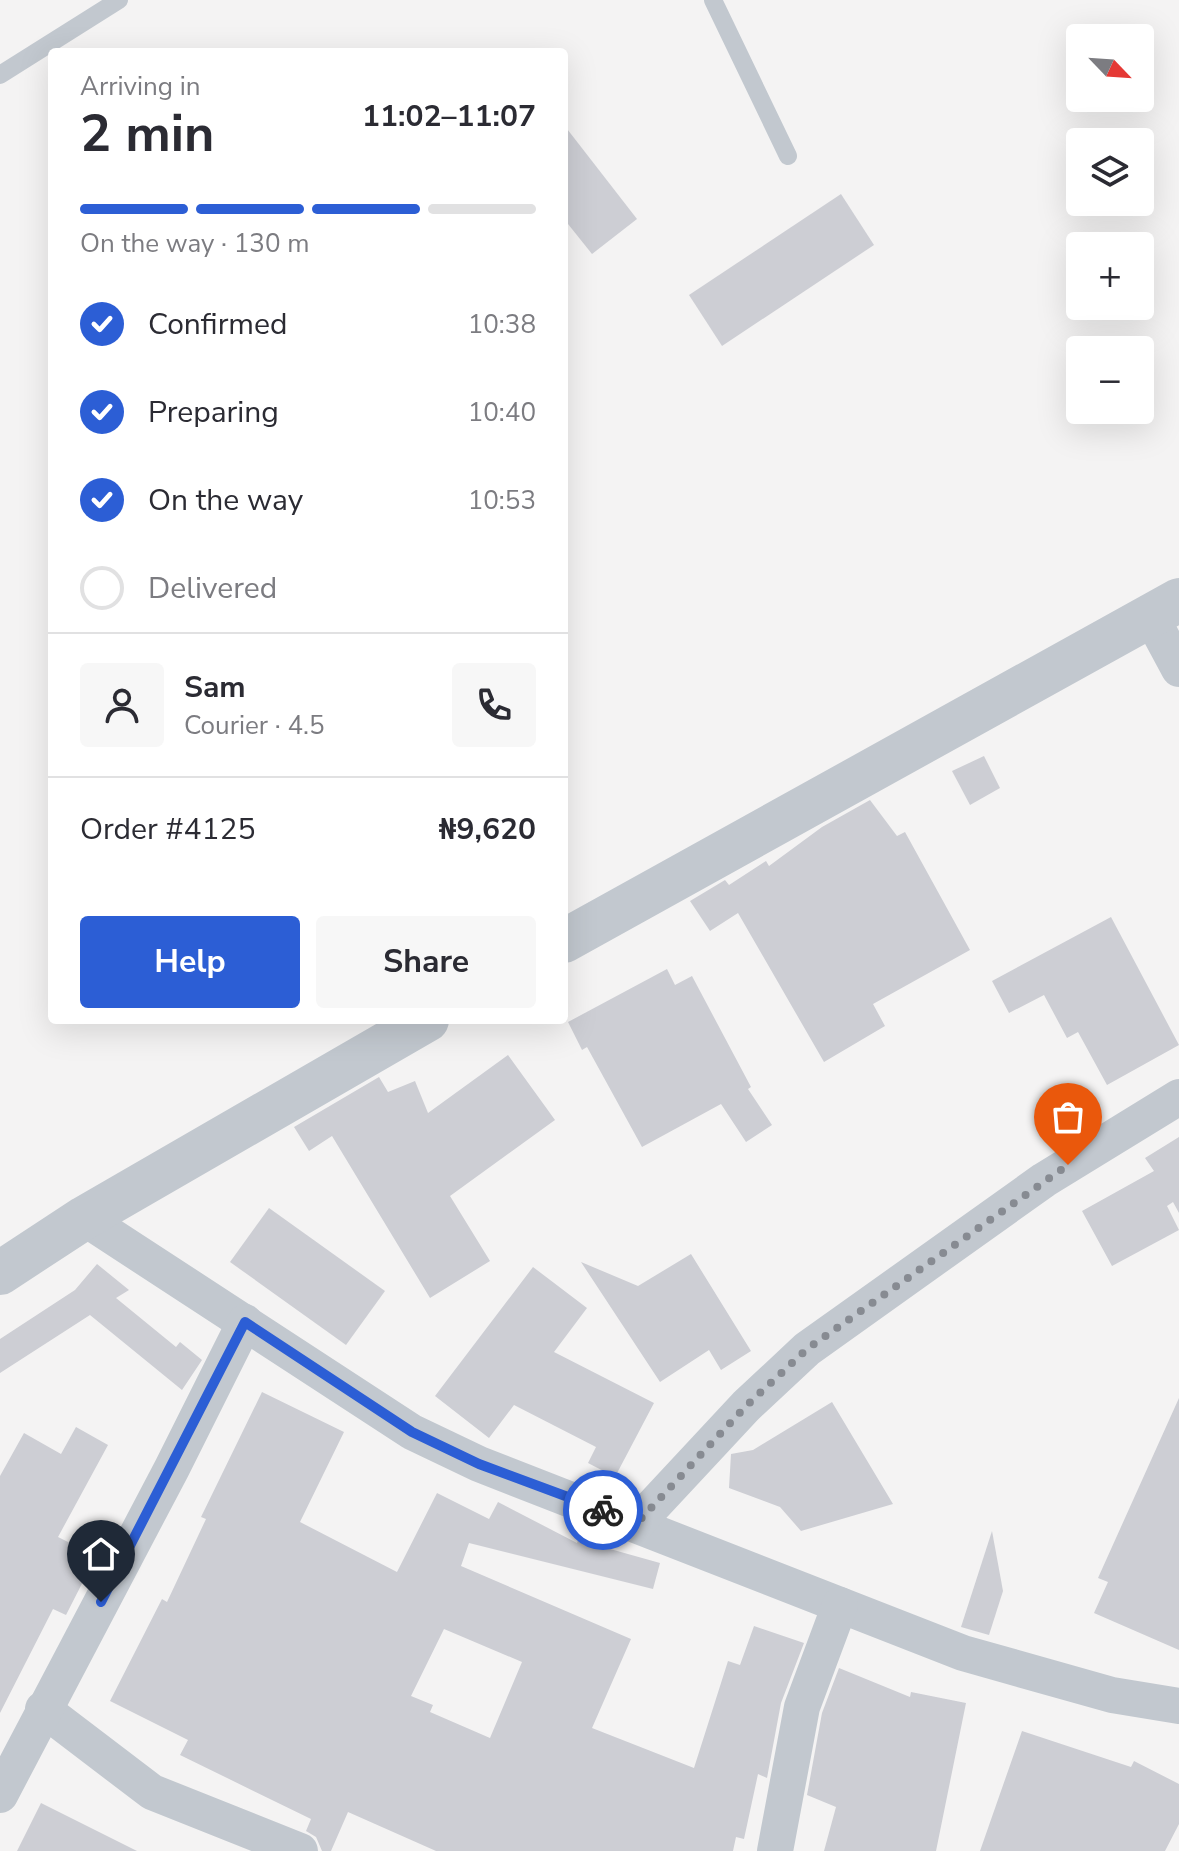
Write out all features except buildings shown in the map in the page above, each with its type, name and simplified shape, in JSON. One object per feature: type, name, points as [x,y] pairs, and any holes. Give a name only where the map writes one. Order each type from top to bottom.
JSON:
[{"type":"street","points":[[568,939],[1164,608],[1179,669]]},
{"type":"street","points":[[0,1273],[84,1218],[420,1024]]},
{"type":"street","points":[[637,1523],[746,1406],[807,1349],[1044,1180],[1179,1097]]},
{"type":"street","points":[[84,1218],[412,1432],[479,1464],[637,1523],[963,1653],[1112,1695],[1179,1706]]},
{"type":"street","points":[[0,1795],[245,1322]]},
{"type":"street","points":[[775,1851],[802,1707],[840,1605]]},
{"type":"street","points":[[43,1709],[152,1792],[300,1851]]},
{"type":"lane","points":[[0,75],[119,0]]},
{"type":"lane","points":[[713,0],[788,156]]},
{"type":"way so far","points":[[603,1510],[637,1523],[746,1406],[807,1349],[1068,1165]]},
{"type":"route","points":[[101,1602],[245,1322],[412,1432],[479,1464],[603,1510]]}]
